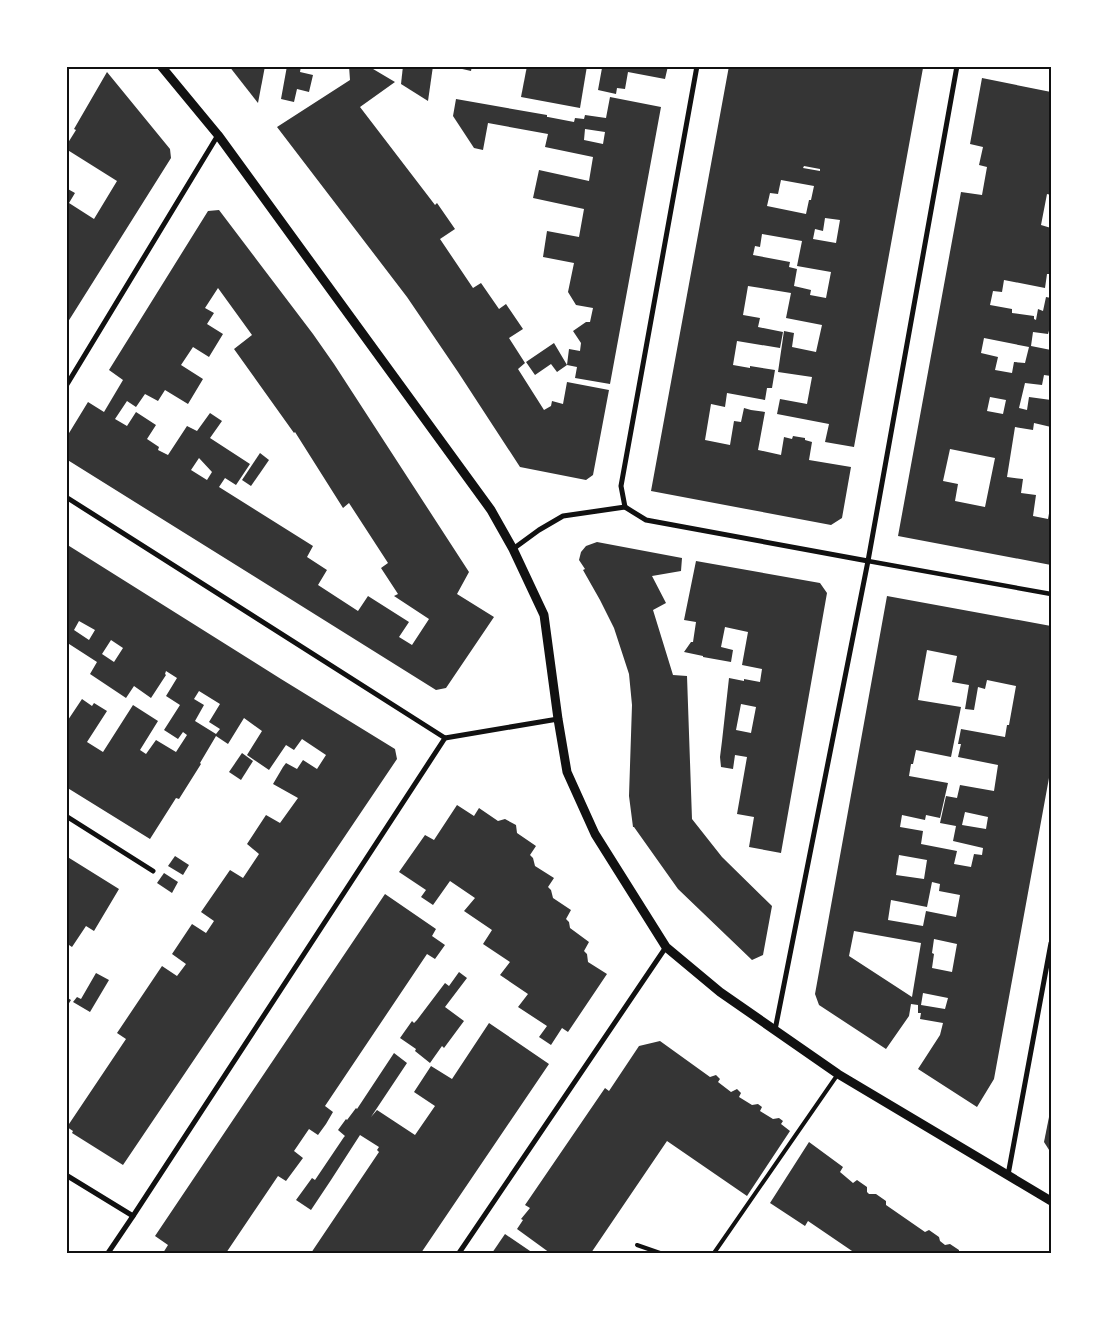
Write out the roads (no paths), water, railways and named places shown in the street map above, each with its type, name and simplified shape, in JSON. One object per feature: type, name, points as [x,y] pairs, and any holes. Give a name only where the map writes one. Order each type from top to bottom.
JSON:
[{"type":"street","points":[[160,66],[218,135],[492,510],[513,549],[544,615],[567,772],[595,834],[666,948],[720,992],[838,1074],[1051,1202]]},
{"type":"street","points":[[625,507],[621,486],[697,66]]},
{"type":"street","points":[[775,1031],[868,562],[957,66]]},
{"type":"street","points":[[66,386],[218,135]]},
{"type":"street","points":[[66,497],[445,738],[558,718]]},
{"type":"street","points":[[513,549],[539,530],[563,516],[625,507],[646,520],[1051,594]]},
{"type":"street","points":[[108,1253],[445,738]]},
{"type":"street","points":[[66,816],[152,871]]},
{"type":"street","points":[[1008,1176],[1051,943]]},
{"type":"street","points":[[459,1253],[666,948]]},
{"type":"street","points":[[66,1175],[133,1216]]},
{"type":"lane","points":[[714,1253],[838,1074]]},
{"type":"lane","points":[[637,1245],[660,1253]]}]
